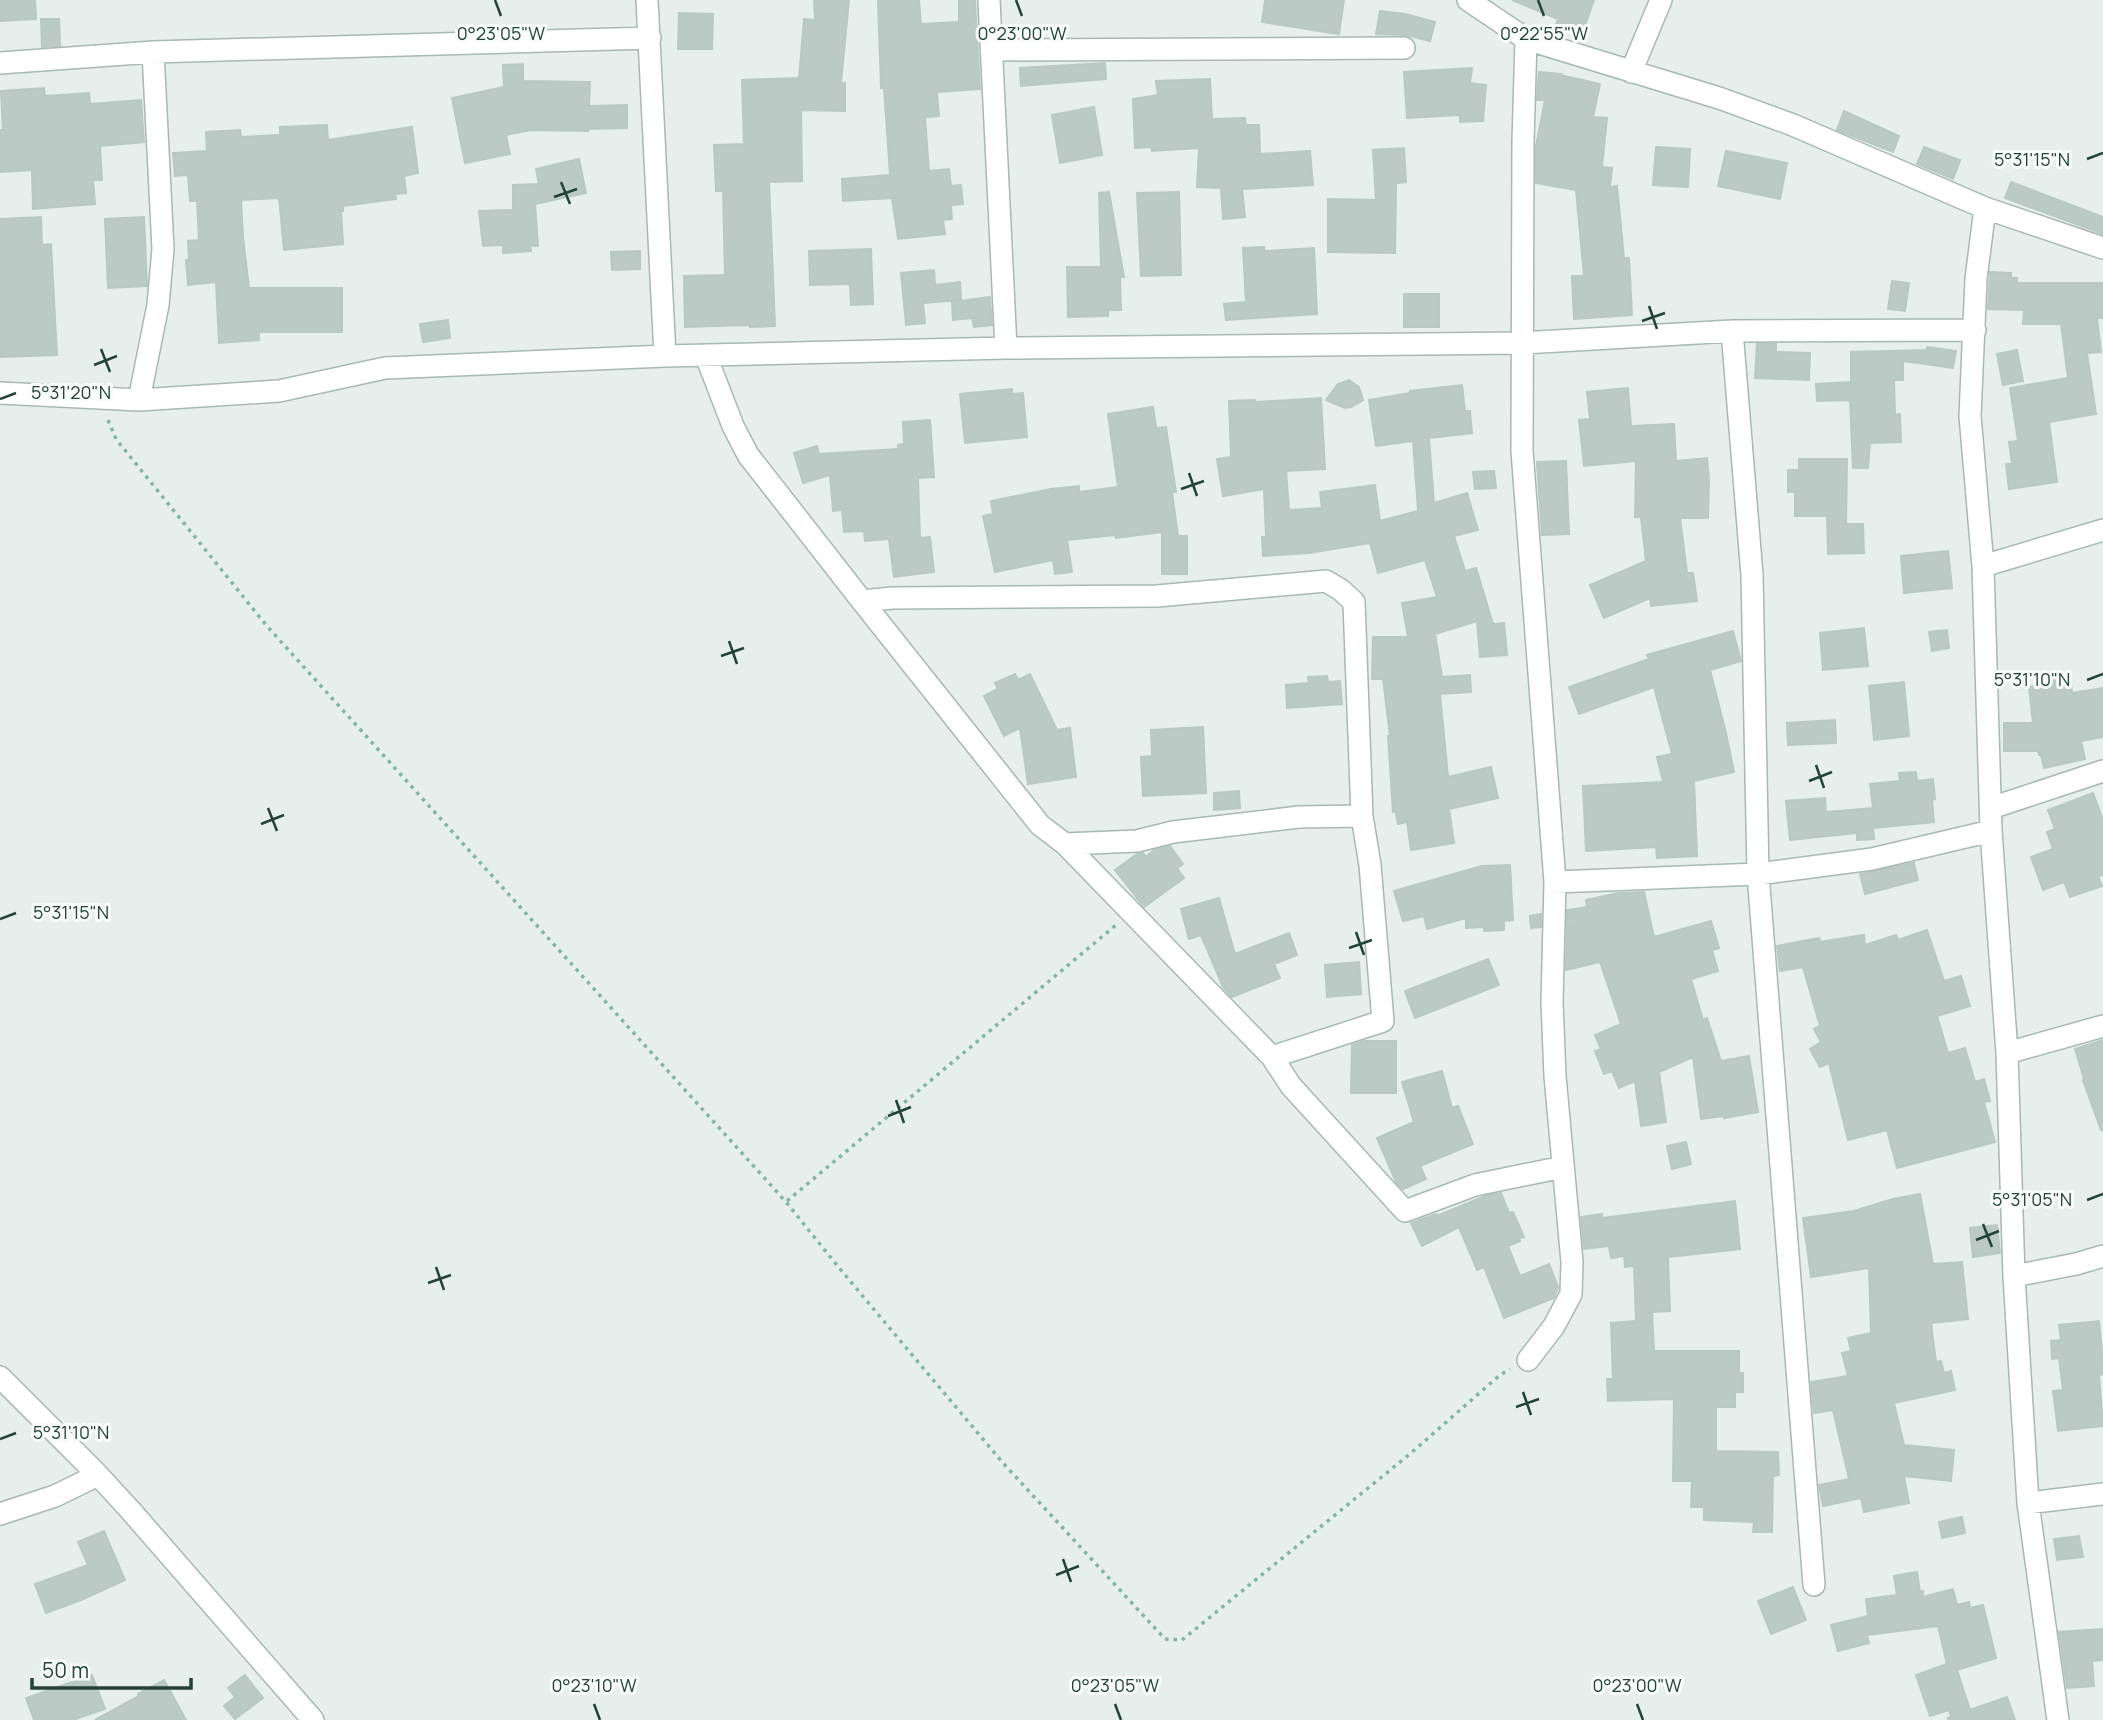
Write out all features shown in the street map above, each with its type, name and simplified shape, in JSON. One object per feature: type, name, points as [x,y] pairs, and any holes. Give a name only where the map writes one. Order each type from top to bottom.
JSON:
[{"type":"street","points":[[647,0],[665,356]]},
{"type":"street","points":[[989,0],[1006,348]]},
{"type":"street","points":[[1468,0],[1526,39],[1719,98],[1793,125],[1985,208],[2103,248]]},
{"type":"street","points":[[1631,72],[1661,0]]},
{"type":"street","points":[[0,63],[153,52],[650,38]]},
{"type":"street","points":[[1526,39],[1522,451],[1555,881],[1552,1002],[1555,1076],[1572,1262],[1571,1294],[1554,1326],[1528,1360]]},
{"type":"street","points":[[992,50],[1404,48]]},
{"type":"street","points":[[139,400],[158,305],[163,249],[153,52]]},
{"type":"street","points":[[1985,208],[1976,279],[1970,416],[1983,566],[1991,831],[2007,1053],[2014,1276],[2028,1503],[2058,1720]]},
{"type":"street","points":[[0,393],[139,400],[279,391],[385,368],[665,356],[1006,348],[1522,343],[1732,331],[1975,330]]},
{"type":"street","points":[[1732,331],[1752,575],[1758,874],[1814,1585]]},
{"type":"street","points":[[706,356],[733,426],[748,455],[1040,825],[1065,844],[1272,1057],[1291,1086],[1405,1211],[1475,1185],[1563,1167]]},
{"type":"street","points":[[1983,566],[2103,530]]},
{"type":"street","points":[[862,601],[892,598],[1157,596],[1326,581],[1354,601],[1362,816],[1370,865],[1382,1021],[1272,1057]]},
{"type":"street","points":[[1991,808],[2103,771]]},
{"type":"street","points":[[1065,844],[1137,841],[1172,831],[1299,817],[1362,816]]},
{"type":"street","points":[[1555,881],[1758,874],[1872,859],[1991,831]]},
{"type":"street","points":[[2007,1053],[2103,1027]]},
{"type":"street","points":[[2014,1276],[2103,1256]]},
{"type":"street","points":[[0,1377],[98,1475],[313,1720]]},
{"type":"street","points":[[0,1514],[55,1496],[98,1475]]},
{"type":"street","points":[[2028,1503],[2103,1494]]},
{"type":"path","points":[[100,398],[116,439],[266,625],[786,1202],[1003,1463],[1165,1639],[1182,1640],[1411,1453],[1500,1375],[1528,1360]]},
{"type":"path","points":[[786,1202],[1131,912]]},
{"type":"building","points":[[0,0],[35,0],[36,19],[0,21]]},
{"type":"building","points":[[814,0],[849,0],[841,83],[845,83],[845,111],[801,110],[802,181],[769,182],[775,326],[685,327],[684,276],[725,275],[723,191],[716,191],[714,145],[744,144],[742,80],[799,78],[804,19],[815,20]]},
{"type":"building","points":[[878,0],[919,0],[921,24],[959,22],[959,0],[975,0],[980,89],[937,92],[939,116],[925,117],[929,171],[949,169],[951,186],[961,185],[963,204],[951,205],[952,219],[943,220],[945,234],[898,239],[892,198],[843,201],[842,179],[890,175],[884,88],[881,88]]},
{"type":"building","points":[[1265,0],[1344,0],[1339,34],[1262,22]]},
{"type":"building","points":[[1512,0],[1594,0],[1582,34],[1556,25],[1558,19]]},
{"type":"building","points":[[1380,11],[1435,22],[1430,41],[1406,35],[1376,34]]},
{"type":"building","points":[[679,13],[713,14],[712,49],[678,49]]},
{"type":"building","points":[[41,19],[59,19],[60,46],[42,47]]},
{"type":"building","points":[[1105,63],[1106,79],[1021,86],[1020,68]]},
{"type":"building","points":[[523,64],[523,81],[590,82],[589,106],[627,105],[627,128],[588,131],[531,130],[506,135],[510,154],[465,163],[452,98],[504,87],[503,65]]},
{"type":"building","points":[[1472,68],[1470,83],[1486,85],[1483,121],[1460,122],[1460,115],[1407,118],[1404,72]]},
{"type":"building","points":[[1539,72],[1561,74],[1600,84],[1593,117],[1607,118],[1602,167],[1612,168],[1610,187],[1617,186],[1624,258],[1629,258],[1632,315],[1574,319],[1572,276],[1584,276],[1576,190],[1536,183],[1536,146],[1545,100],[1537,100]]},
{"type":"building","points":[[1210,79],[1212,119],[1245,118],[1246,125],[1259,125],[1260,154],[1310,151],[1313,185],[1242,189],[1245,217],[1223,219],[1221,188],[1197,187],[1199,148],[1152,151],[1151,147],[1135,148],[1133,99],[1158,95],[1156,81]]},
{"type":"building","points":[[44,88],[45,96],[89,93],[90,104],[141,100],[144,142],[100,146],[102,180],[93,180],[95,204],[33,209],[32,170],[0,172],[0,130],[3,130],[1,91]]},
{"type":"building","points":[[1094,107],[1102,155],[1060,163],[1052,115]]},
{"type":"building","points":[[1844,111],[1899,136],[1893,152],[1837,130]]},
{"type":"building","points":[[327,125],[328,140],[412,127],[418,173],[404,176],[406,193],[395,194],[396,199],[343,206],[343,244],[284,250],[279,198],[241,200],[243,237],[249,288],[342,288],[342,332],[259,332],[259,340],[219,343],[216,282],[188,285],[188,241],[199,240],[197,201],[190,201],[188,175],[175,176],[173,153],[207,151],[206,132],[240,130],[241,137],[280,135],[280,127]]},
{"type":"building","points":[[1656,147],[1690,149],[1688,187],[1653,185]]},
{"type":"building","points":[[1924,147],[1960,160],[1953,179],[1917,164]]},
{"type":"building","points":[[1404,148],[1406,182],[1396,183],[1395,253],[1328,252],[1328,199],[1376,200],[1373,150]]},
{"type":"building","points":[[1726,151],[1787,163],[1780,199],[1718,186]]},
{"type":"building","points":[[579,159],[586,193],[535,204],[538,246],[530,246],[531,251],[503,253],[503,245],[483,246],[479,211],[513,210],[513,185],[539,184],[536,169]]},
{"type":"building","points":[[2011,182],[2103,217],[2103,234],[2005,198]]},
{"type":"building","points":[[1109,192],[1124,277],[1120,277],[1121,310],[1108,310],[1108,316],[1068,317],[1067,267],[1101,267],[1099,193]]},
{"type":"building","points":[[1179,192],[1181,275],[1141,276],[1137,193]]},
{"type":"building","points":[[41,217],[42,245],[51,244],[57,355],[0,357],[0,219]]},
{"type":"building","points":[[144,217],[147,286],[108,288],[105,219]]},
{"type":"building","points":[[1264,247],[1264,251],[1314,248],[1317,314],[1226,320],[1224,304],[1246,302],[1243,248]]},
{"type":"building","points":[[871,249],[873,304],[851,305],[850,284],[810,285],[809,251]]},
{"type":"building","points":[[640,251],[640,269],[612,270],[611,252]]},
{"type":"building","points":[[934,270],[935,285],[960,282],[961,300],[923,303],[925,323],[906,325],[901,273]]},
{"type":"building","points":[[1990,272],[2011,273],[2011,278],[2017,278],[2017,283],[2103,283],[2103,318],[2097,318],[2101,352],[2087,353],[2096,414],[2049,422],[2057,482],[2009,489],[2006,464],[2012,464],[2009,442],[2018,441],[2010,388],[2068,378],[2061,324],[2023,324],[2024,310],[1988,309]]},
{"type":"building","points":[[1892,281],[1909,283],[1905,311],[1888,309]]},
{"type":"building","points":[[1404,294],[1439,294],[1439,327],[1404,327]]},
{"type":"building","points":[[990,297],[992,325],[974,327],[972,318],[953,320],[952,302]]},
{"type":"building","points":[[448,320],[450,338],[423,342],[420,324]]},
{"type":"building","points":[[1757,344],[1776,344],[1776,352],[1810,353],[1809,380],[1755,378]]},
{"type":"building","points":[[1927,347],[1956,351],[1953,368],[1903,361],[1903,380],[1894,380],[1895,415],[1900,414],[1901,442],[1870,443],[1868,468],[1853,468],[1850,400],[1817,401],[1816,384],[1851,382],[1851,352],[1927,350]]},
{"type":"building","points":[[2017,350],[2023,381],[2003,385],[1997,354]]},
{"type":"building","points":[[1349,380],[1359,387],[1363,400],[1345,408],[1326,400],[1338,384]]},
{"type":"building","points":[[1462,385],[1465,411],[1470,411],[1472,433],[1429,438],[1434,503],[1467,493],[1478,530],[1454,536],[1465,571],[1476,568],[1493,624],[1504,623],[1507,655],[1480,657],[1477,621],[1435,634],[1442,677],[1470,675],[1471,692],[1440,694],[1448,777],[1491,767],[1498,798],[1449,809],[1454,843],[1411,850],[1407,822],[1398,824],[1396,812],[1393,812],[1390,736],[1383,679],[1372,679],[1373,637],[1408,637],[1402,603],[1437,597],[1425,560],[1378,573],[1370,543],[1309,553],[1263,556],[1262,537],[1266,537],[1264,489],[1223,496],[1217,459],[1231,457],[1229,401],[1321,398],[1325,469],[1286,471],[1289,510],[1322,508],[1320,492],[1375,485],[1380,521],[1418,511],[1413,441],[1376,446],[1369,400],[1410,391]]},
{"type":"building","points":[[1628,388],[1631,426],[1674,424],[1676,461],[1707,458],[1708,518],[1680,518],[1687,573],[1693,573],[1697,601],[1651,606],[1650,598],[1604,618],[1590,585],[1646,561],[1641,517],[1635,517],[1636,461],[1584,466],[1579,420],[1590,419],[1587,392]]},
{"type":"building","points":[[1012,389],[1012,394],[1023,393],[1027,437],[965,443],[960,394]]},
{"type":"building","points":[[1153,407],[1156,428],[1166,427],[1176,492],[1172,492],[1178,536],[1187,536],[1187,574],[1162,574],[1162,532],[1116,538],[1115,535],[1067,540],[1072,572],[1055,574],[1053,560],[995,572],[983,516],[993,514],[991,501],[1051,489],[1079,486],[1079,492],[1118,487],[1108,414]]},
{"type":"building","points":[[930,420],[934,477],[918,478],[920,538],[930,537],[934,572],[894,577],[889,539],[865,541],[864,531],[844,532],[842,510],[833,511],[830,475],[803,483],[794,453],[817,446],[819,454],[898,449],[898,445],[904,444],[903,422]]},
{"type":"building","points":[[1799,459],[1847,459],[1846,524],[1863,524],[1864,553],[1828,554],[1827,516],[1795,516],[1795,492],[1788,492],[1788,470],[1799,470]]},
{"type":"building","points":[[1566,461],[1569,534],[1542,535],[1537,462]]},
{"type":"building","points":[[1494,471],[1496,488],[1475,489],[1473,472]]},
{"type":"building","points":[[1948,551],[1952,588],[1904,593],[1901,556]]},
{"type":"building","points":[[1864,628],[1868,666],[1823,670],[1820,633]]},
{"type":"building","points":[[1947,630],[1949,648],[1932,651],[1929,632]]},
{"type":"building","points":[[1733,631],[1741,661],[1710,670],[1734,772],[1694,781],[1697,856],[1657,858],[1656,847],[1586,851],[1583,786],[1663,782],[1657,757],[1672,754],[1654,687],[1579,714],[1569,687],[1649,659],[1647,655]]},
{"type":"building","points":[[1015,674],[1018,680],[1030,674],[1057,730],[1070,728],[1076,777],[1028,784],[1020,728],[1004,736],[984,696],[998,689],[995,683]]},
{"type":"building","points":[[2070,675],[2072,693],[2103,688],[2103,737],[2081,741],[2085,759],[2044,768],[2038,751],[2004,751],[2004,723],[2033,723],[2029,687],[2036,686],[2035,679]]},
{"type":"building","points":[[1327,676],[1328,682],[1340,681],[1342,704],[1287,708],[1286,685],[1309,683],[1308,677]]},
{"type":"building","points":[[1904,682],[1909,736],[1874,740],[1869,686]]},
{"type":"building","points":[[1835,720],[1836,743],[1788,745],[1787,723]]},
{"type":"building","points":[[1203,727],[1206,793],[1143,796],[1141,757],[1152,756],[1151,730]]},
{"type":"building","points":[[1916,772],[1917,781],[1933,779],[1934,822],[1873,828],[1874,839],[1857,840],[1857,833],[1790,840],[1786,801],[1825,798],[1826,812],[1873,808],[1870,784],[1900,781],[1899,773]]},
{"type":"building","points":[[1239,791],[1240,808],[1214,810],[1214,793]]},
{"type":"building","points":[[2093,793],[2103,820],[2103,875],[2098,876],[2102,886],[2070,897],[2064,882],[2043,890],[2031,857],[2053,849],[2047,832],[2055,829],[2048,810]]},
{"type":"building","points":[[1170,846],[1183,864],[1177,868],[1184,878],[1144,907],[1115,870],[1137,854],[1143,853],[1146,857],[1154,850]]},
{"type":"building","points":[[1914,863],[1918,880],[1865,894],[1860,874]]},
{"type":"building","points":[[1510,865],[1513,920],[1504,921],[1504,930],[1466,928],[1466,918],[1427,929],[1424,916],[1403,921],[1394,891],[1482,866]]},
{"type":"building","points":[[1644,892],[1654,937],[1711,921],[1719,948],[1712,950],[1718,971],[1691,979],[1703,1020],[1707,1018],[1721,1061],[1749,1056],[1758,1112],[1701,1119],[1693,1057],[1659,1072],[1666,1122],[1641,1126],[1635,1081],[1619,1088],[1612,1071],[1604,1074],[1595,1051],[1601,1049],[1595,1035],[1621,1024],[1600,962],[1566,970],[1567,928],[1573,925],[1567,926],[1567,910],[1587,907],[1586,900],[1618,893]]},
{"type":"building","points":[[1219,898],[1235,954],[1289,933],[1297,955],[1274,964],[1280,978],[1232,997],[1223,987],[1201,935],[1189,939],[1181,909]]},
{"type":"building","points":[[1541,914],[1541,927],[1531,928],[1530,916]]},
{"type":"building","points":[[1927,930],[1944,981],[1961,976],[1970,1006],[1937,1016],[1948,1053],[1965,1048],[1975,1082],[1984,1079],[1990,1101],[1984,1102],[1995,1142],[1897,1168],[1887,1130],[1848,1140],[1829,1063],[1820,1067],[1810,1049],[1821,1042],[1814,1029],[1820,1026],[1803,967],[1780,971],[1777,946],[1819,938],[1820,942],[1864,935],[1865,945],[1896,935],[1898,940]]},
{"type":"building","points":[[1488,959],[1499,985],[1415,1018],[1405,991]]},
{"type":"building","points":[[1359,962],[1361,994],[1327,997],[1325,965]]},
{"type":"building","points":[[2103,1040],[2103,1129],[2101,1130],[2075,1049]]},
{"type":"building","points":[[1364,1041],[1396,1041],[1396,1093],[1351,1093],[1352,1045]]},
{"type":"building","points":[[1442,1071],[1452,1108],[1458,1106],[1473,1144],[1420,1166],[1426,1179],[1403,1189],[1396,1182],[1377,1138],[1414,1122],[1402,1082]]},
{"type":"building","points":[[1686,1142],[1691,1164],[1672,1169],[1667,1146]]},
{"type":"building","points":[[1501,1193],[1509,1213],[1513,1212],[1524,1237],[1508,1246],[1520,1276],[1549,1264],[1558,1287],[1554,1298],[1504,1318],[1484,1267],[1477,1270],[1459,1227],[1422,1246],[1411,1223],[1436,1214],[1437,1216],[1485,1196]]},
{"type":"building","points":[[1920,1194],[1933,1264],[1962,1262],[1968,1319],[1931,1323],[1936,1362],[1941,1361],[1944,1373],[1951,1371],[1955,1390],[1894,1403],[1904,1445],[1954,1450],[1951,1481],[1904,1476],[1909,1503],[1864,1512],[1861,1498],[1823,1506],[1819,1485],[1849,1479],[1833,1410],[1814,1413],[1811,1382],[1848,1376],[1842,1353],[1851,1351],[1848,1338],[1871,1333],[1869,1268],[1811,1277],[1803,1218],[1854,1211]]},
{"type":"building","points":[[1735,1201],[1740,1249],[1668,1257],[1670,1311],[1652,1312],[1654,1351],[1739,1351],[1739,1373],[1743,1373],[1743,1392],[1735,1392],[1735,1407],[1716,1407],[1716,1451],[1778,1452],[1779,1475],[1773,1476],[1772,1532],[1753,1532],[1754,1522],[1704,1520],[1704,1507],[1691,1507],[1692,1481],[1673,1481],[1674,1399],[1608,1401],[1607,1379],[1613,1379],[1611,1323],[1636,1321],[1634,1266],[1625,1267],[1624,1256],[1611,1258],[1609,1246],[1584,1249],[1581,1217],[1602,1214],[1602,1218]]},
{"type":"building","points":[[1997,1225],[2000,1253],[1973,1257],[1970,1228]]},
{"type":"building","points":[[2099,1321],[2103,1363],[2103,1374],[2099,1375],[2103,1426],[2058,1431],[2053,1391],[2063,1390],[2059,1358],[2052,1359],[2051,1341],[2061,1340],[2059,1325]]},
{"type":"building","points":[[1962,1517],[1965,1533],[1942,1538],[1939,1522]]},
{"type":"building","points":[[104,1531],[125,1580],[46,1613],[35,1584],[88,1565],[78,1542]]},
{"type":"building","points":[[2079,1536],[2083,1557],[2057,1560],[2054,1539]]},
{"type":"building","points":[[1917,1572],[1923,1597],[1953,1589],[1957,1605],[1969,1602],[1970,1608],[1983,1605],[1996,1658],[1957,1670],[1970,1710],[2007,1697],[2015,1720],[1948,1720],[1951,1717],[1949,1710],[1930,1716],[1916,1675],[1947,1664],[1938,1626],[1867,1635],[1869,1643],[1838,1651],[1831,1625],[1868,1616],[1866,1599],[1897,1595],[1894,1576]]},
{"type":"building","points":[[1793,1587],[1806,1620],[1771,1634],[1758,1601]]},
{"type":"building","points":[[2103,1629],[2103,1660],[2092,1661],[2094,1686],[2067,1688],[2059,1632]]},
{"type":"building","points":[[92,1675],[105,1709],[73,1720],[34,1720],[26,1698]]},
{"type":"building","points":[[245,1675],[263,1698],[235,1719],[224,1706],[235,1697],[228,1688]]},
{"type":"building","points":[[164,1680],[186,1720],[95,1720],[139,1696],[138,1694]]}]
